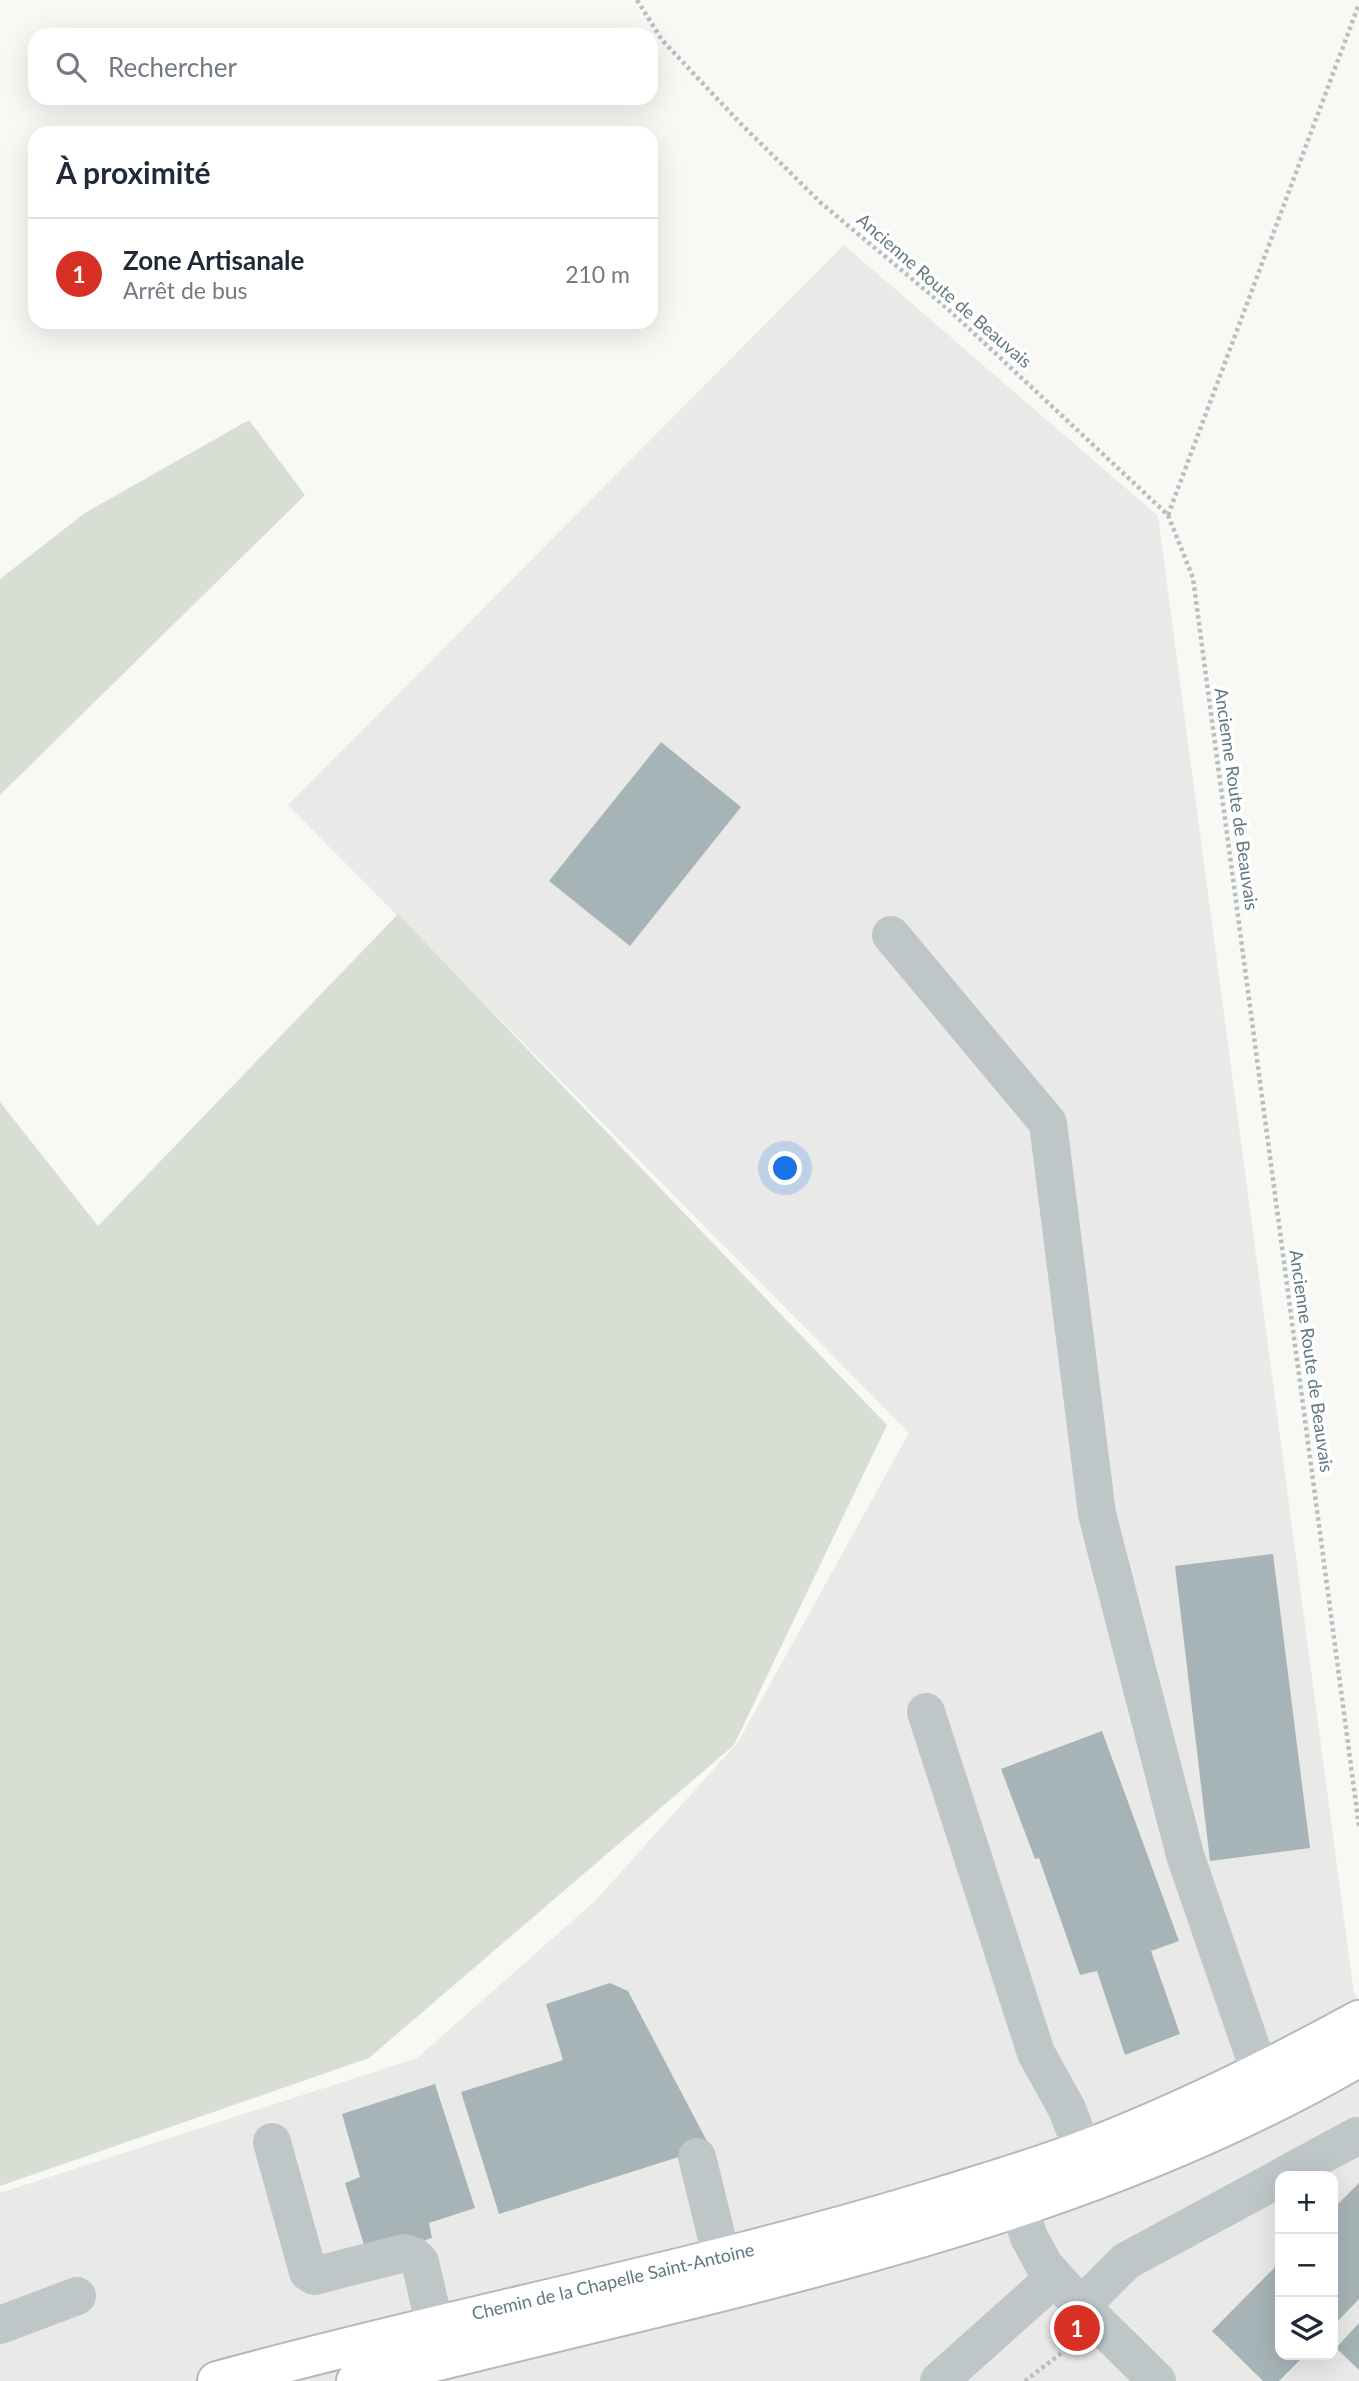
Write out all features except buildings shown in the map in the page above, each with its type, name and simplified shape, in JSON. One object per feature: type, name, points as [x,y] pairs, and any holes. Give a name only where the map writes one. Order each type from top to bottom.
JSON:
[{"type":"main road","name":"Chemin de la Chapelle Saint-Antoine","points":[[217,2381],[439,2342],[726,2273],[880,2216],[1013,2192],[1089,2166],[1201,2137],[1359,2020]]},
{"type":"main road","name":"Chemin de la Chapelle Saint-Antoine","points":[[1265,2088],[1359,2057]]},
{"type":"main road","name":"Chemin de la Chapelle Saint-Antoine","points":[[356,2381],[439,2342]]},
{"type":"street","points":[[891,935],[1048,1123],[1097,1514],[1185,1855],[1265,2088]]},
{"type":"street","points":[[926,1712],[1036,2053],[1067,2109],[1089,2166]]},
{"type":"street","points":[[1293,2171],[1357,2136]]},
{"type":"street","points":[[272,2142],[308,2272],[314,2276],[404,2253],[414,2256],[420,2262],[439,2342]]},
{"type":"street","points":[[697,2157],[726,2273]]},
{"type":"street","points":[[1090,2315],[1126,2261],[1275,2181]]},
{"type":"street","points":[[1013,2192],[1029,2237],[1044,2265],[1157,2381]]},
{"type":"street","points":[[939,2381],[1054,2278]]},
{"type":"street","points":[[0,2325],[77,2296]]},
{"type":"path","name":"Ancienne Route de Beauvais","points":[[636,0],[654,28]]},
{"type":"path","points":[[1168,515],[1359,4]]},
{"type":"path","name":"Ancienne Route de Beauvais","points":[[658,34],[740,123],[821,203],[948,309],[1168,515],[1193,579],[1359,1826]]},
{"type":"path","points":[[1025,2381],[1090,2315]]},
{"type":"shaded area","points":[[844,245],[1158,516],[1354,1994],[1359,1999],[1359,2381],[0,2381],[0,2193],[417,2058],[595,1901],[738,1742],[909,1433],[288,805]]},
{"type":"shaded area","points":[[249,420],[305,495],[0,795],[0,579],[85,513]]},
{"type":"shaded area","points":[[398,914],[887,1425],[734,1745],[369,2058],[0,2186],[0,1102],[98,1226]]},
{"type":"place","name":"Zone Artisanale","points":[[1077,2328]]}]
